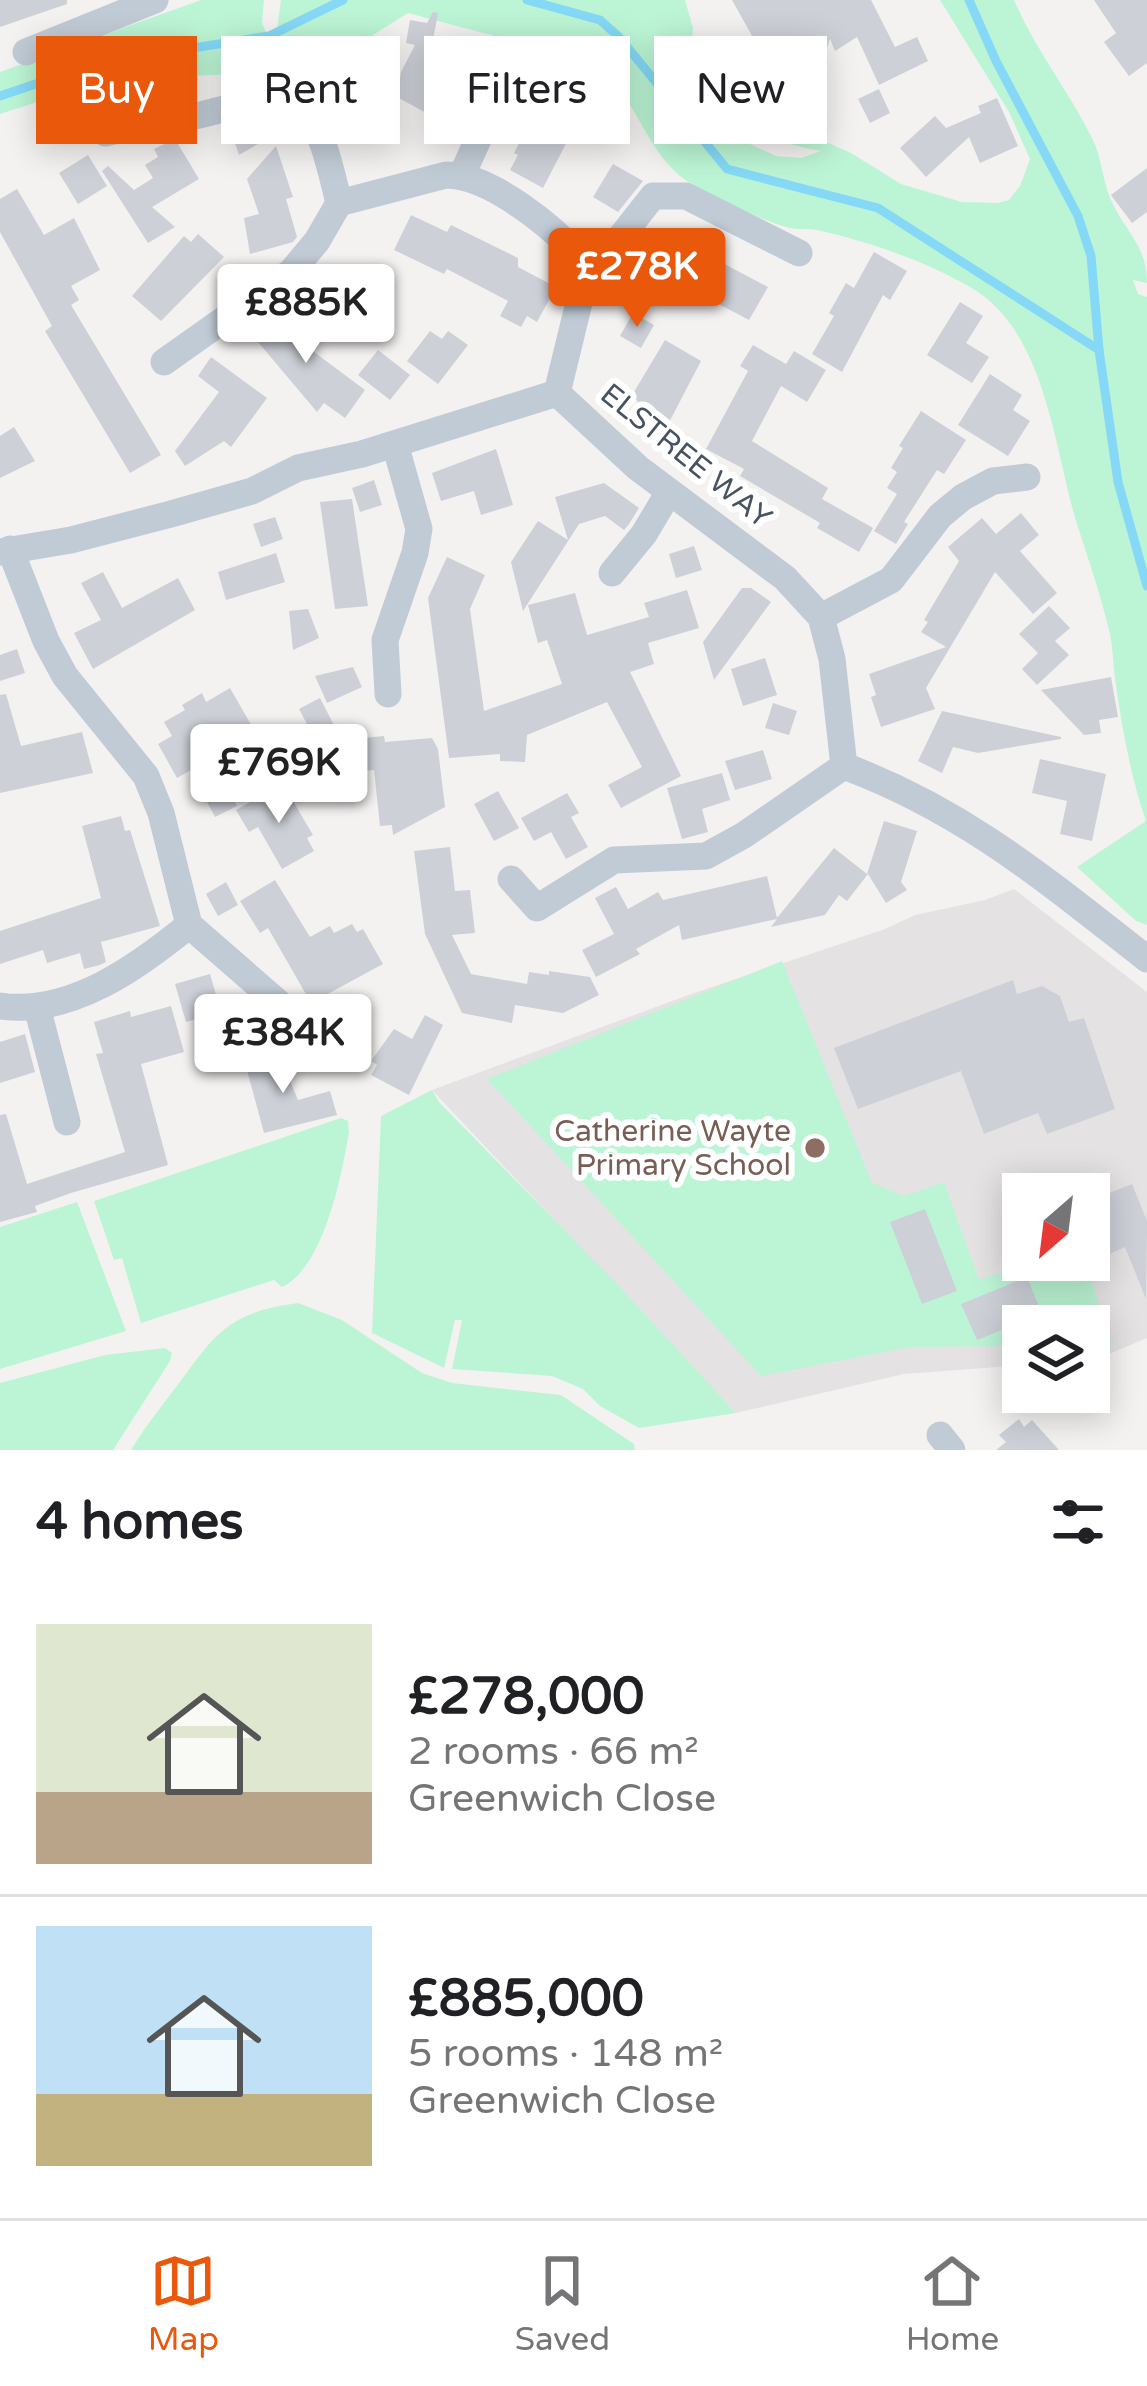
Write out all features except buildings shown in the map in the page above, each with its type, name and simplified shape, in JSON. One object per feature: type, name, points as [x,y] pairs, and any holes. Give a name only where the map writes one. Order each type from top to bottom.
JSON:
[{"type":"street","points":[[26,52],[155,0]]},
{"type":"street","points":[[197,115],[242,102],[279,99],[298,107],[313,122],[339,203]]},
{"type":"street","points":[[462,175],[476,144]]},
{"type":"street","points":[[164,362],[291,272],[317,241],[339,203],[462,175],[512,201],[584,261],[585,278],[557,393]]},
{"type":"street","points":[[584,261],[616,242],[646,202],[663,193],[686,196],[799,253]]},
{"type":"street","name":"ELSTREE WAY","points":[[5,551],[70,540],[252,491],[298,468],[395,444],[557,393],[616,449],[785,578],[821,616]]},
{"type":"street","points":[[388,694],[385,640],[419,529],[395,444]]},
{"type":"street","points":[[844,766],[832,659],[821,616],[891,580],[940,516],[963,497],[993,482],[1028,477]]},
{"type":"street","points":[[612,573],[644,534],[669,492]]},
{"type":"street","points":[[5,551],[64,676],[146,776],[161,814],[189,925],[304,1025]]},
{"type":"street","points":[[511,879],[537,908],[614,860],[706,856],[744,836],[844,766]]},
{"type":"street","points":[[844,766],[977,829],[1147,959]]},
{"type":"street","points":[[0,1006],[38,1007],[115,979],[189,925]]},
{"type":"street","points":[[38,1007],[67,1122]]},
{"type":"shaded area","name":"Catherine Wayte Primary School","points":[[1014,889],[1147,992],[1147,1338],[1110,1353],[1110,1305],[1002,1305],[1002,1367],[904,1374],[736,1413],[432,1090],[915,915]]},
{"type":"green space","points":[[201,0],[264,0],[262,23],[268,36],[221,36],[221,75],[197,76],[197,36],[100,36]]},
{"type":"green space","points":[[281,0],[685,0],[693,28],[693,36],[654,36],[654,143],[630,104],[630,36],[494,36],[408,13],[371,36],[281,36],[277,30]]},
{"type":"green space","points":[[940,0],[1014,0],[1092,138],[1111,200],[1140,249],[1146,270],[1147,283],[1133,280],[1138,294],[1147,297],[1147,925],[1136,921],[1077,867],[1146,821],[1124,733],[1110,634],[1043,392],[1015,331],[995,306],[953,278],[876,246],[779,225],[690,183],[654,144],[750,144],[776,156],[801,158],[821,151],[792,144],[827,142],[901,184],[962,202],[1009,200],[1030,159],[1009,112]]},
{"type":"green space","points":[[36,59],[36,102],[0,114],[0,72]]},
{"type":"green space","points":[[782,961],[872,1183],[904,1196],[944,1182],[979,1280],[1002,1272],[1002,1281],[1092,1281],[1099,1305],[1002,1305],[1002,1346],[910,1347],[761,1376],[487,1079]]},
{"type":"green space","points":[[432,1090],[736,1413],[639,1428],[600,1406],[583,1389],[552,1376],[452,1369],[462,1320],[455,1320],[444,1368],[372,1333],[381,1116]]},
{"type":"green space","points":[[341,1118],[348,1121],[349,1132],[336,1194],[320,1241],[297,1277],[282,1287],[274,1280],[141,1323],[122,1258],[114,1260],[94,1201]]},
{"type":"green space","points":[[77,1202],[126,1331],[0,1369],[0,1227]]},
{"type":"green space","points":[[298,1303],[342,1320],[422,1373],[452,1383],[561,1395],[634,1444],[635,1450],[131,1450],[217,1335],[242,1318]]},
{"type":"green space","points":[[165,1348],[172,1353],[170,1361],[113,1450],[0,1450],[0,1383],[105,1355]]},
{"type":"waterway","points":[[0,96],[98,63],[269,36],[343,0]]},
{"type":"waterway","points":[[527,0],[600,20],[727,169],[878,208],[1099,350],[1118,482],[1147,586]]},
{"type":"waterway","points":[[969,0],[1078,216],[1091,256],[1099,350]]},
{"type":"place","name":"Catherine Wayte Primary School","points":[[815,1148]]}]
